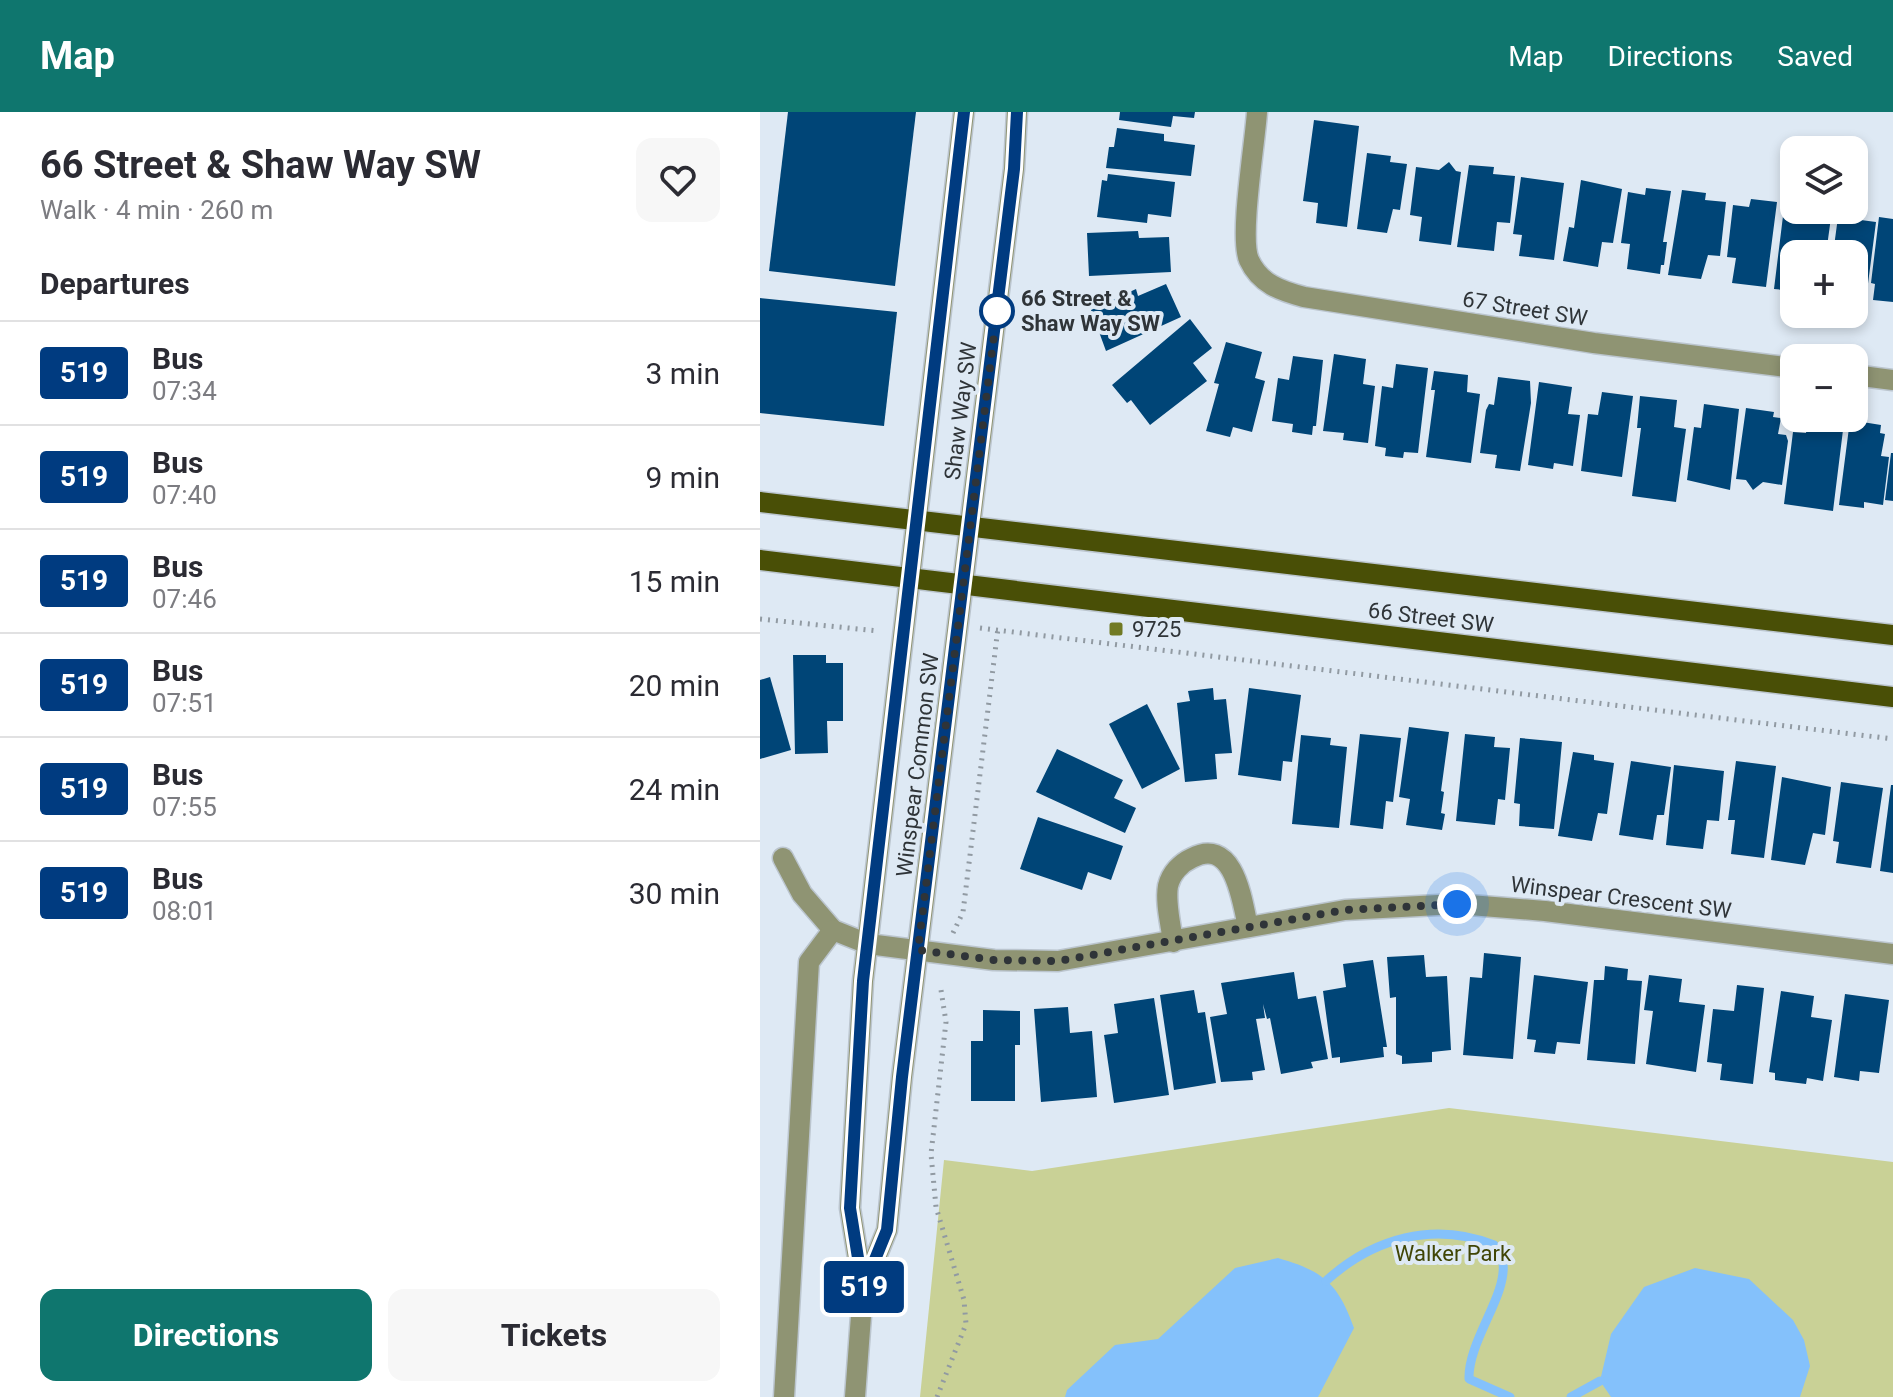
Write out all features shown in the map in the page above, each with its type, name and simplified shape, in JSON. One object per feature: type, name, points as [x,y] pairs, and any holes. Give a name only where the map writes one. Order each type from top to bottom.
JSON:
[{"type":"main road","points":[[760,502],[916,518]]},
{"type":"main road","name":"66 Street SW","points":[[916,518],[1893,635]]},
{"type":"main road","points":[[760,560],[909,579]]},
{"type":"main road","name":"66 Street SW","points":[[909,579],[1893,697]]},
{"type":"street","name":"Shaw Way SW","points":[[909,579],[964,112]]},
{"type":"street","name":"Shaw Way SW","points":[[964,585],[1014,169],[1017,112]]},
{"type":"street","name":"67 Street SW","points":[[1257,112],[1246,248],[1257,272],[1275,288],[1304,297],[1594,343],[1780,366]]},
{"type":"street","points":[[1868,377],[1893,380]]},
{"type":"street","name":"Winspear Common SW","points":[[855,1397],[863,1289],[850,1208],[868,944],[909,579]]},
{"type":"street","name":"Winspear Common SW","points":[[863,1289],[887,1230],[918,950],[964,585]]},
{"type":"street","points":[[1173,942],[1168,886],[1174,872],[1199,854],[1211,854],[1233,870],[1248,927]]},
{"type":"street","points":[[783,858],[802,894],[833,930],[868,944],[918,950]]},
{"type":"street","name":"Winspear Crescent SW","points":[[918,950],[994,960],[1058,961],[1345,910],[1457,904],[1545,911],[1893,954]]},
{"type":"street","points":[[784,1397],[809,962],[833,930]]},
{"type":"path","points":[[760,619],[870,631]]},
{"type":"path","points":[[955,924],[963,912],[998,628],[1070,641],[1893,739]]},
{"type":"path","points":[[937,1397],[966,1324],[964,1300],[936,1207],[931,1154],[946,1022],[941,991]]},
{"type":"green space","name":"Walker Park","points":[[1449,1108],[1893,1162],[1893,1397],[920,1397],[944,1160],[1032,1171]]},
{"type":"water","points":[[1278,1258],[1307,1268],[1327,1281],[1342,1300],[1354,1328],[1318,1397],[1065,1397],[1067,1390],[1115,1345],[1158,1339],[1235,1268]]},
{"type":"water","points":[[1695,1268],[1749,1279],[1793,1320],[1804,1340],[1810,1366],[1800,1397],[1611,1397],[1600,1381],[1611,1334],[1644,1287]]},
{"type":"building","points":[[788,112],[916,112],[895,286],[769,271]]},
{"type":"building","points":[[1120,112],[1195,112],[1194,118],[1173,116],[1171,127],[1119,120]]},
{"type":"building","points":[[1314,120],[1359,126],[1347,227],[1316,223],[1318,203],[1303,201]]},
{"type":"building","points":[[1117,128],[1164,134],[1164,141],[1195,145],[1191,176],[1106,168],[1109,147],[1114,147]]},
{"type":"building","points":[[1367,153],[1391,156],[1390,162],[1407,164],[1400,210],[1393,209],[1387,233],[1357,229]]},
{"type":"building","points":[[1449,162],[1456,171],[1461,172],[1451,245],[1419,241],[1422,217],[1410,215],[1416,167],[1439,170]]},
{"type":"building","points":[[1469,165],[1494,167],[1493,174],[1515,176],[1510,223],[1497,222],[1494,251],[1457,247]]},
{"type":"building","points":[[1108,174],[1175,182],[1171,217],[1148,214],[1147,223],[1097,217],[1102,180],[1107,181]]},
{"type":"building","points":[[1521,177],[1564,183],[1554,260],[1519,256],[1522,235],[1513,234]]},
{"type":"building","points":[[1581,180],[1622,189],[1613,243],[1602,242],[1598,267],[1563,261],[1569,227],[1574,228]]},
{"type":"building","points":[[1646,188],[1671,191],[1663,242],[1667,242],[1664,265],[1661,265],[1660,274],[1627,269],[1630,244],[1621,243],[1628,192],[1645,195]]},
{"type":"building","points":[[1682,190],[1706,193],[1705,200],[1726,202],[1720,256],[1708,255],[1701,279],[1668,275]]},
{"type":"building","points":[[1751,199],[1777,202],[1766,287],[1732,283],[1736,258],[1727,257],[1733,205],[1749,207]]},
{"type":"building","points":[[1879,217],[1893,219],[1893,302],[1873,300],[1875,284],[1871,283]]},
{"type":"building","points":[[1876,222],[1868,284],[1868,240],[1835,240],[1837,224]]},
{"type":"building","points":[[1782,224],[1830,224],[1828,240],[1780,240]]},
{"type":"building","points":[[1138,231],[1139,238],[1169,237],[1171,272],[1089,276],[1087,233]]},
{"type":"building","points":[[1780,240],[1780,290],[1774,289]]},
{"type":"building","points":[[1166,284],[1181,317],[1106,351],[1091,310],[1136,289],[1138,296]]},
{"type":"building","points":[[760,298],[897,312],[884,426],[760,413]]},
{"type":"building","points":[[1190,319],[1212,348],[1193,363],[1207,381],[1150,425],[1131,400],[1127,403],[1112,385]]},
{"type":"building","points":[[1226,342],[1262,352],[1255,378],[1265,381],[1252,432],[1233,427],[1230,437],[1206,431],[1219,384],[1214,383]]},
{"type":"building","points":[[1334,354],[1366,359],[1363,384],[1375,386],[1368,443],[1343,440],[1344,433],[1323,431]]},
{"type":"building","points":[[1293,356],[1323,360],[1316,426],[1313,426],[1312,435],[1292,432],[1293,424],[1272,421],[1278,378],[1289,380]]},
{"type":"building","points":[[1396,364],[1428,368],[1418,453],[1404,452],[1403,458],[1385,456],[1386,448],[1375,446],[1382,386],[1393,388]]},
{"type":"building","points":[[1434,371],[1468,375],[1467,392],[1480,394],[1471,463],[1426,457],[1435,390],[1431,390]]},
{"type":"building","points":[[1498,377],[1530,381],[1531,403],[1520,471],[1495,468],[1497,455],[1480,453],[1486,410],[1489,404],[1494,405]]},
{"type":"building","points":[[1539,382],[1572,387],[1568,414],[1580,415],[1573,466],[1554,463],[1553,469],[1528,465]]},
{"type":"building","points":[[1602,392],[1633,396],[1622,477],[1581,471],[1588,414],[1598,415]]},
{"type":"building","points":[[1640,396],[1677,400],[1674,427],[1686,429],[1676,502],[1632,496],[1641,428],[1637,428]]},
{"type":"building","points":[[1704,404],[1739,409],[1730,490],[1687,480],[1694,427],[1701,428]]},
{"type":"building","points":[[1746,408],[1774,412],[1773,417],[1780,418],[1778,434],[1786,435],[1788,441],[1782,485],[1763,482],[1753,490],[1746,480],[1736,479]]},
{"type":"building","points":[[1868,423],[1881,425],[1880,433],[1885,434],[1881,456],[1889,457],[1883,505],[1864,502],[1864,508],[1839,505],[1848,432],[1868,432]]},
{"type":"building","points":[[1793,432],[1843,432],[1833,511],[1784,504]]},
{"type":"building","points":[[1893,453],[1893,501],[1885,500]]},
{"type":"building","points":[[793,655],[826,655],[826,663],[843,663],[843,721],[827,721],[828,753],[795,754]]},
{"type":"building","points":[[770,677],[791,750],[760,759],[760,680]]},
{"type":"building","points":[[1213,688],[1214,700],[1226,699],[1232,753],[1215,754],[1217,779],[1185,782],[1177,703],[1190,701],[1188,691]]},
{"type":"building","points":[[1249,688],[1301,695],[1292,762],[1283,761],[1281,781],[1238,775]]},
{"type":"building","points":[[1147,704],[1180,769],[1142,789],[1109,724]]},
{"type":"building","points":[[1409,727],[1449,732],[1441,791],[1444,792],[1441,813],[1445,814],[1442,830],[1406,825],[1410,799],[1399,797]]},
{"type":"building","points":[[1360,734],[1401,738],[1393,802],[1386,801],[1383,829],[1350,825]]},
{"type":"building","points":[[1465,734],[1495,737],[1494,747],[1510,748],[1505,800],[1498,799],[1495,825],[1456,821]]},
{"type":"building","points":[[1301,735],[1331,738],[1330,745],[1347,747],[1339,828],[1292,824]]},
{"type":"building","points":[[1520,738],[1562,742],[1554,829],[1519,826],[1520,804],[1514,803]]},
{"type":"building","points":[[1057,749],[1123,780],[1114,798],[1136,808],[1125,833],[1036,792]]},
{"type":"building","points":[[1573,752],[1594,755],[1594,760],[1614,763],[1607,814],[1598,813],[1592,841],[1558,836]]},
{"type":"building","points":[[1631,761],[1671,767],[1664,815],[1657,815],[1653,840],[1619,835]]},
{"type":"building","points":[[1736,761],[1776,766],[1764,858],[1731,854],[1735,820],[1728,820]]},
{"type":"building","points":[[1674,765],[1724,771],[1719,821],[1707,820],[1703,849],[1666,845]]},
{"type":"building","points":[[1782,777],[1831,787],[1825,835],[1813,833],[1805,865],[1771,860]]},
{"type":"building","points":[[1841,782],[1883,788],[1871,868],[1836,863],[1839,842],[1833,841]]},
{"type":"building","points":[[1893,785],[1893,873],[1880,871]]},
{"type":"building","points":[[1038,817],[1123,846],[1111,880],[1088,872],[1082,890],[1020,869]]},
{"type":"building","points":[[1484,953],[1521,957],[1513,1059],[1463,1055],[1470,977],[1482,978]]},
{"type":"building","points":[[1424,955],[1426,977],[1447,976],[1451,1050],[1432,1052],[1432,1062],[1402,1064],[1402,1056],[1396,1054],[1396,997],[1390,998],[1387,957]]},
{"type":"building","points":[[1373,960],[1387,1047],[1383,1047],[1384,1057],[1340,1063],[1340,1057],[1332,1058],[1323,991],[1346,987],[1343,964]]},
{"type":"building","points":[[1605,966],[1628,969],[1627,980],[1642,981],[1635,1064],[1587,1060],[1594,980],[1604,980]]},
{"type":"building","points":[[1294,972],[1298,999],[1316,996],[1328,1059],[1311,1062],[1313,1068],[1281,1074],[1270,1018],[1267,1019],[1263,1004],[1265,1018],[1256,1019],[1265,1070],[1252,1072],[1253,1080],[1221,1082],[1210,1017],[1227,1014],[1221,983]]},
{"type":"building","points":[[1534,975],[1588,982],[1580,1044],[1557,1042],[1555,1054],[1534,1052],[1536,1040],[1527,1039]]},
{"type":"building","points":[[1649,975],[1682,979],[1679,1002],[1705,1005],[1696,1072],[1646,1064],[1653,1011],[1644,1010]]},
{"type":"building","points":[[1737,985],[1764,988],[1753,1084],[1720,1080],[1722,1064],[1707,1062],[1713,1009],[1734,1011]]},
{"type":"building","points":[[1194,990],[1198,1013],[1205,1012],[1216,1083],[1174,1090],[1160,995]]},
{"type":"building","points":[[1781,991],[1814,996],[1811,1017],[1832,1020],[1823,1081],[1807,1078],[1806,1084],[1775,1080],[1775,1073],[1769,1072]]},
{"type":"building","points":[[1845,994],[1889,1000],[1879,1073],[1860,1071],[1859,1081],[1834,1077]]},
{"type":"building","points":[[1154,998],[1169,1095],[1114,1103],[1104,1035],[1118,1033],[1114,1004]]},
{"type":"building","points":[[1068,1007],[1070,1033],[1092,1031],[1097,1097],[1041,1102],[1034,1009]]},
{"type":"building","points":[[983,1010],[1020,1011],[1020,1045],[1015,1045],[1015,1101],[971,1101],[971,1041],[983,1041]]},
{"type":"waterway","points":[[1326,1281],[1364,1254],[1405,1238],[1449,1234],[1494,1245],[1502,1261],[1503,1276],[1474,1349],[1469,1379],[1510,1397]]},
{"type":"waterway","points":[[1571,1397],[1600,1381]]},
{"type":"bus line","name":"519","points":[[964,112],[863,981],[850,1208],[863,1289],[887,1230],[902,1077],[1014,169],[1017,112]]},
{"type":"place","name":"66 Street & Shaw Way SW","points":[[997,311]]},
{"type":"place","name":"9725","points":[[1116,629]]},
{"type":"route","points":[[997,311],[918,950],[994,960],[1058,961],[1345,910],[1457,904]]}]
